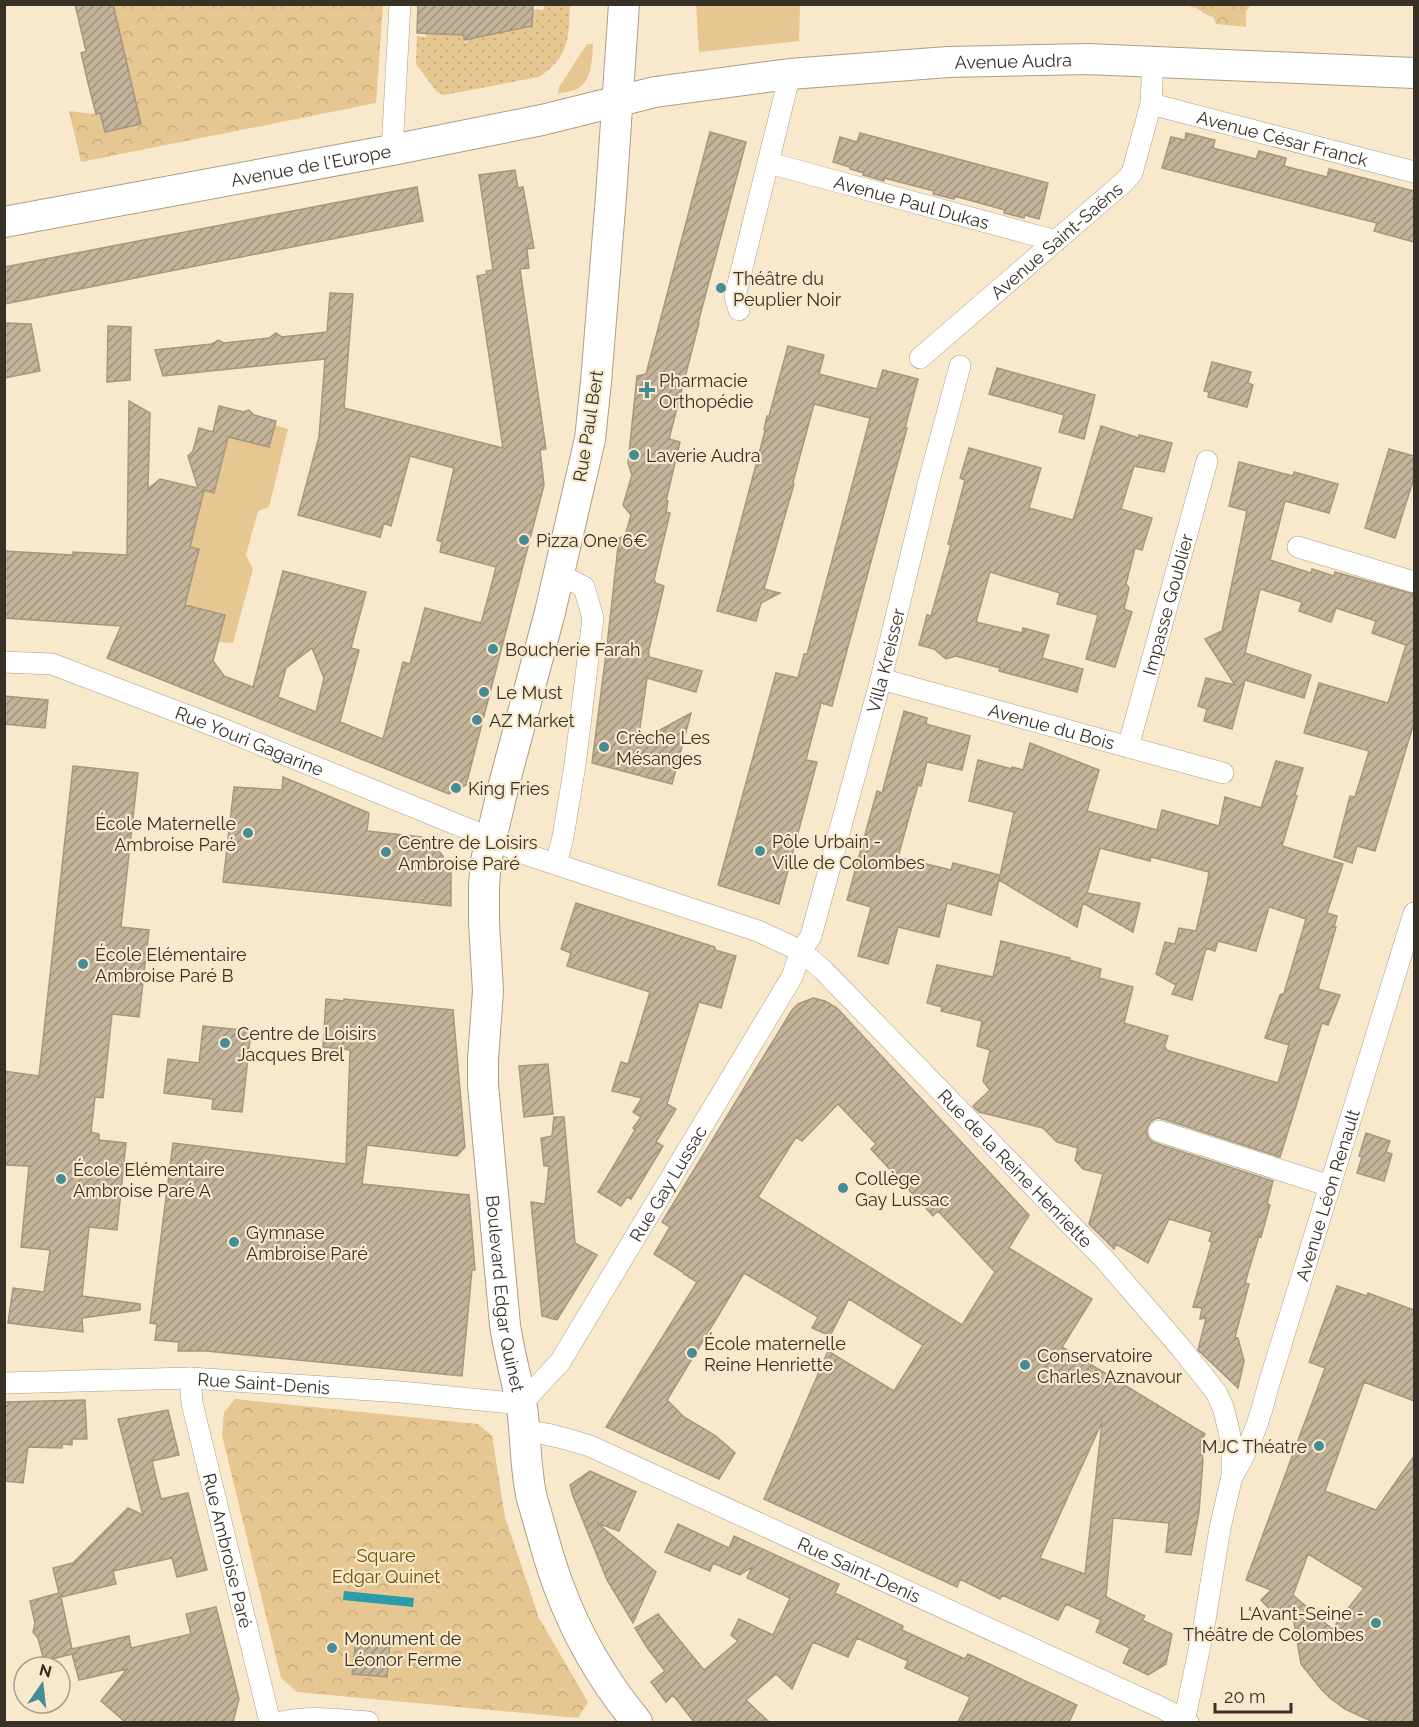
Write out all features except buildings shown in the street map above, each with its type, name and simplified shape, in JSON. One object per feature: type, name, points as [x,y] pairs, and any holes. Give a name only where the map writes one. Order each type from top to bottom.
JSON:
[{"type":"street","points":[[392,150],[400,4]]},
{"type":"street","name":"Rue Paul Bert","points":[[490,838],[559,574],[590,439],[624,4]]},
{"type":"street","name":"Avenue Audra","points":[[617,102],[656,92],[790,74],[948,62],[1153,60],[1414,73]]},
{"type":"street","name":"Avenue Saint-Saëns","points":[[920,358],[1132,173],[1151,104],[1153,60]]},
{"type":"street","points":[[739,310],[735,296],[790,74]]},
{"type":"street","name":"Avenue de l'Europe","points":[[4,222],[392,150],[542,120],[617,102]]},
{"type":"street","name":"Avenue César Franck","points":[[1151,104],[1414,172]]},
{"type":"street","name":"Avenue Paul Dukas","points":[[769,163],[1056,241]]},
{"type":"street","name":"Villa Kreisser","points":[[801,951],[811,936],[881,679],[930,477],[960,366]]},
{"type":"street","name":"Impasse Goublier","points":[[1128,747],[1207,461]]},
{"type":"street","points":[[1298,547],[1414,582]]},
{"type":"street","points":[[556,864],[575,765],[593,618],[584,587],[559,574]]},
{"type":"street","name":"Rue Youri Gagarine","points":[[4,662],[52,664],[220,728],[490,838]]},
{"type":"street","name":"Avenue du Bois","points":[[881,679],[1223,773]]},
{"type":"street","name":"Rue de la Reine Henriette","points":[[490,838],[518,851],[758,931],[801,951],[840,986],[1104,1260],[1216,1392],[1223,1407],[1232,1448],[1232,1476],[1220,1528],[1186,1722]]},
{"type":"street","name":"Boulevard Edgar Quinet","points":[[490,838],[484,894],[488,982],[483,1085],[505,1325],[523,1418],[529,1484],[559,1588],[590,1653],[636,1722]]},
{"type":"street","name":"Avenue Léon Renault","points":[[1232,1476],[1245,1455],[1263,1409],[1414,913]]},
{"type":"street","name":"Rue Gay Lussac","points":[[523,1418],[560,1362],[792,977],[801,951]]},
{"type":"street","points":[[1159,1131],[1330,1186]]},
{"type":"street","name":"Rue Saint-Denis","points":[[4,1383],[190,1378],[401,1392],[523,1418],[541,1432],[590,1446],[1162,1708],[1186,1722]]},
{"type":"street","name":"Rue Ambroise Paré","points":[[190,1378],[192,1403],[270,1722]]},
{"type":"street","points":[[1223,1407],[1238,1414],[1252,1412],[1258,1407],[1267,1390]]},
{"type":"street","points":[[282,1722],[294,1719],[325,1719],[368,1722]]},
{"type":"green space","points":[[1191,4],[1251,5],[1246,11],[1246,27],[1216,24],[1213,17],[1191,7]]},
{"type":"green space","points":[[113,5],[383,5],[376,103],[81,162],[69,111],[100,113],[105,132],[141,124]]},
{"type":"green space","points":[[544,5],[570,5],[569,27],[562,54],[549,70],[539,77],[444,95],[437,92],[416,64],[417,36],[426,37],[426,33],[464,35],[464,42],[467,42],[468,39],[532,26],[532,9],[543,10]]},
{"type":"green space","points":[[696,5],[800,5],[799,41],[699,52]]},
{"type":"green space","points":[[587,44],[593,44],[586,81],[577,89],[558,94],[559,87]]},
{"type":"green space","points":[[275,425],[288,429],[269,507],[258,511],[246,555],[253,569],[233,643],[218,642],[225,615],[185,605],[199,550],[190,547],[204,490],[214,493],[228,437],[269,447]]},
{"type":"green space","name":"Square Edgar Quinet","points":[[235,1399],[478,1424],[492,1436],[505,1517],[539,1618],[588,1702],[578,1718],[297,1692],[281,1678],[222,1435],[224,1412]]},
{"type":"water","points":[[344,1591],[414,1598],[413,1607],[343,1600]]},
{"type":"place","name":"Théâtre du Peuplier Noir","points":[[721,288]]},
{"type":"place","name":"Pharmacie Orthopédie","points":[[647,390]]},
{"type":"place","name":"Laverie Audra","points":[[634,455]]},
{"type":"place","name":"Pizza One 6€","points":[[524,540]]},
{"type":"place","name":"Boucherie Farah","points":[[493,649]]},
{"type":"place","name":"Le Must","points":[[484,692]]},
{"type":"place","name":"AZ Market","points":[[477,720]]},
{"type":"place","name":"Crèche Les Mésanges","points":[[604,747]]},
{"type":"place","name":"King Fries","points":[[456,788]]},
{"type":"place","name":"École Maternelle Ambroise Paré","points":[[248,833]]},
{"type":"place","name":"Pôle Urbain - Ville de Colombes","points":[[760,851]]},
{"type":"place","name":"Centre de Loisirs Ambroise Paré","points":[[386,852]]},
{"type":"place","name":"École Elémentaire Ambroise Paré B","points":[[83,964]]},
{"type":"place","name":"Centre de Loisirs Jacques Brel","points":[[225,1043]]},
{"type":"place","name":"École Elémentaire Ambroise Paré A","points":[[61,1179]]},
{"type":"place","name":"Collège Gay Lussac","points":[[843,1188]]},
{"type":"place","name":"Gymnase Ambroise Paré","points":[[234,1242]]},
{"type":"place","name":"École maternelle Reine Henriette","points":[[692,1353]]},
{"type":"place","name":"Conservatoire Charles Aznavour","points":[[1025,1365]]},
{"type":"place","name":"MJC Théatre","points":[[1319,1446]]},
{"type":"place","name":"L'Avant-Seine - Théâtre de Colombes","points":[[1376,1623]]},
{"type":"place","name":"Monument de Léonor Ferme","points":[[332,1648]]}]
